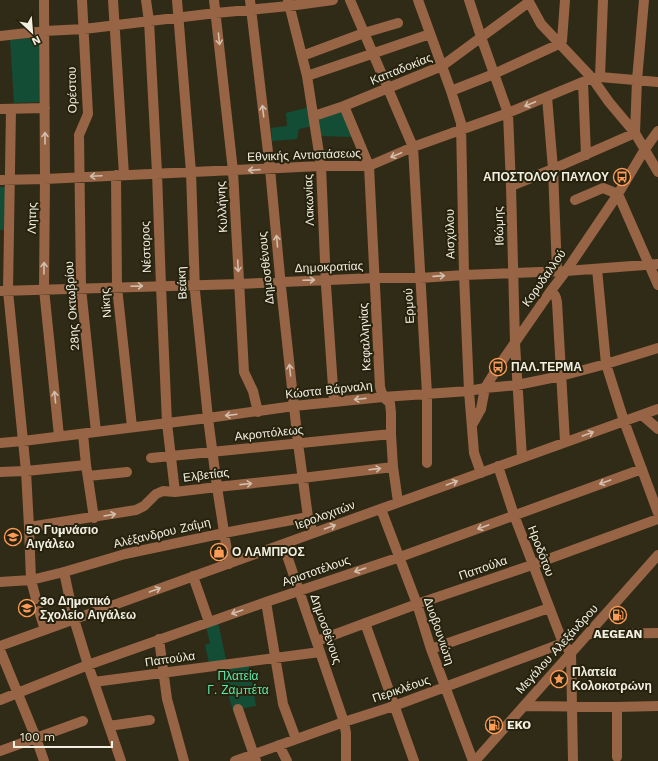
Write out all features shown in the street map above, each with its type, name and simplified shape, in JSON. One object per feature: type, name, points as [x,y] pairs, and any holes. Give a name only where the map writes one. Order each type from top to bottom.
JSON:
[{"type":"street","name":"Λητης","points":[[44,0],[44,289],[59,436]]},
{"type":"street","name":"Ορέστου","points":[[79,177],[79,135],[88,114],[82,0]]},
{"type":"street","name":"Νίκης","points":[[113,0],[120,175],[118,287],[132,427]]},
{"type":"street","name":"Νέστορος","points":[[146,0],[149,21],[157,173],[167,423],[175,492]]},
{"type":"street","name":"Βεάκη","points":[[177,0],[191,172],[195,285],[208,418],[229,564]]},
{"type":"street","name":"Κυλλήνης","points":[[214,0],[233,171],[244,372],[253,391],[258,412]]},
{"type":"street","points":[[0,36],[179,18],[216,13],[251,5],[333,0]]},
{"type":"street","points":[[350,0],[413,147]]},
{"type":"street","name":"Αισχύλου","points":[[418,0],[451,91],[461,124],[464,275],[469,391],[474,453],[481,472]]},
{"type":"street","name":"Ιθώμης","points":[[469,0],[508,113],[515,343],[522,458]]},
{"type":"street","points":[[451,91],[494,74],[559,44],[562,41],[565,0]]},
{"type":"street","points":[[586,155],[592,79],[603,0]]},
{"type":"street","points":[[636,133],[637,80],[644,0]]},
{"type":"street","points":[[529,1],[541,24],[592,79],[609,102],[636,133],[658,172]]},
{"type":"street","name":"Καπαδοκίας","points":[[314,116],[388,89],[442,66],[529,1]]},
{"type":"street","name":"Λακωνίας","points":[[288,3],[307,76],[321,166],[326,280],[334,402]]},
{"type":"street","name":"Δημοσθένους","points":[[251,5],[270,168],[280,281],[302,478],[308,517],[313,533]]},
{"type":"street","points":[[302,56],[364,33],[398,23]]},
{"type":"street","points":[[307,76],[430,34]]},
{"type":"street","points":[[592,79],[658,82]]},
{"type":"street","name":"Εθνικής Αντιστάσεως","points":[[5,180],[321,166],[369,166],[413,147],[508,113],[592,79]]},
{"type":"street","points":[[547,96],[561,271]]},
{"type":"street","name":"Κεφαλληνίας","points":[[344,106],[369,166],[380,387],[383,397],[390,403],[392,414],[391,434],[393,467],[398,502]]},
{"type":"street","points":[[0,109],[45,108]]},
{"type":"street","points":[[11,109],[5,180],[4,291],[23,441],[30,527],[31,580],[36,599]]},
{"type":"street","name":"Κορυδαλλού","points":[[472,425],[481,409],[486,388],[498,367],[550,292],[561,271],[618,194],[645,149],[658,131]]},
{"type":"street","points":[[511,186],[636,133]]},
{"type":"street","name":"Ερμού","points":[[413,147],[427,394],[427,463]]},
{"type":"street","name":"28ης Οκτωβρίου","points":[[79,177],[81,288],[96,432]]},
{"type":"street","points":[[575,200],[603,188],[618,194],[654,265],[658,285]]},
{"type":"street","name":"Δημοκρατίας","points":[[4,291],[239,284],[375,278],[420,278],[654,265]]},
{"type":"street","points":[[597,269],[606,364],[624,421],[658,513]]},
{"type":"street","points":[[550,292],[555,294],[557,298],[565,442]]},
{"type":"street","name":"Κώστα Βάρναλη","points":[[0,443],[258,412],[294,406],[383,397],[469,391],[517,385],[561,376],[658,348]]},
{"type":"street","name":"Ιερολοχιτών","points":[[0,646],[565,442],[642,415],[657,412]]},
{"type":"street","points":[[642,415],[658,429]]},
{"type":"street","points":[[83,434],[94,518]]},
{"type":"street","name":"Ακροπόλεως","points":[[151,458],[391,434]]},
{"type":"street","points":[[0,472],[86,465]]},
{"type":"street","name":"Ηροδότου","points":[[498,466],[532,565],[563,643]]},
{"type":"street","name":"Ελβετίας","points":[[30,527],[94,518],[136,510],[142,508],[156,494],[163,491],[175,492],[393,467]]},
{"type":"street","name":"Αριστοτέλους","points":[[0,700],[88,664],[299,590],[400,557],[642,469]]},
{"type":"street","points":[[88,476],[127,472]]},
{"type":"street","name":"Δυοβουνιώτη","points":[[381,509],[400,557],[445,687],[474,761]]},
{"type":"street","name":"Αλέξανδρου Ζαΐμη","points":[[0,582],[31,580],[125,554],[308,517]]},
{"type":"street","name":"Παπούλα","points":[[317,641],[416,604],[532,565],[658,519]]},
{"type":"street","name":"Δημοσθένους","points":[[283,544],[344,722],[346,733],[346,761]]},
{"type":"street","name":"Μεγάλου Αλεξάνδρου","points":[[474,761],[658,555]]},
{"type":"street","points":[[64,572],[74,619],[121,761]]},
{"type":"street","points":[[193,576],[209,622]]},
{"type":"street","points":[[266,602],[283,704],[296,739]]},
{"type":"street","points":[[431,649],[549,608]]},
{"type":"street","points":[[40,611],[45,630]]},
{"type":"street","points":[[365,623],[414,761]]},
{"type":"street","points":[[588,634],[658,633]]},
{"type":"street","points":[[159,639],[167,698],[184,761]]},
{"type":"street","points":[[563,643],[571,653],[573,761]]},
{"type":"street","name":"Περικλέους","points":[[235,761],[255,758],[280,745],[296,739],[394,706],[563,643]]},
{"type":"street","points":[[0,650],[44,761]]},
{"type":"street","name":"Παπούλα","points":[[94,682],[320,652]]},
{"type":"street","points":[[524,706],[617,708],[658,706]]},
{"type":"street","points":[[617,708],[617,757]]},
{"type":"street","points":[[238,710],[255,758]]},
{"type":"street","points":[[109,726],[150,720]]},
{"type":"street","points":[[0,751],[83,721]]},
{"type":"street","points":[[280,745],[286,761]]},
{"type":"green space","points":[[40,37],[39,102],[14,103],[10,40]]},
{"type":"green space","points":[[310,107],[313,126],[299,129],[297,139],[272,141],[271,128],[287,126],[286,113]]},
{"type":"green space","points":[[341,110],[354,137],[319,136],[317,118]]},
{"type":"green space","points":[[0,187],[7,187],[7,230],[0,230]]},
{"type":"green space","name":"Πλατεία Γ. Ζαμπέτα","points":[[218,622],[226,660],[209,663],[205,645],[210,643],[206,627]]},
{"type":"green space","name":"Πλατεία Γ. Ζαμπέτα","points":[[249,665],[256,706],[233,710],[220,669]]},
{"type":"place","name":"ΑΠΟΣΤΟΛΟΥ ΠΑΥΛΟΥ","points":[[622,177]]},
{"type":"place","name":"ΠΑΛ.ΤΕΡΜΑ","points":[[498,367]]},
{"type":"place","name":"5ο Γυμνάσιο Αιγάλεω","points":[[13,537]]},
{"type":"place","name":"Ο ΛΑΜΠΡΟΣ","points":[[219,552]]},
{"type":"place","name":"3ο Δημοτικό Σχολείο Αιγάλεω","points":[[27,608]]},
{"type":"place","name":"AEGEAN","points":[[618,615]]},
{"type":"place","name":"Πλατεία Κολοκοτρώνη","points":[[559,679]]},
{"type":"place","name":"EKO","points":[[494,725]]}]
